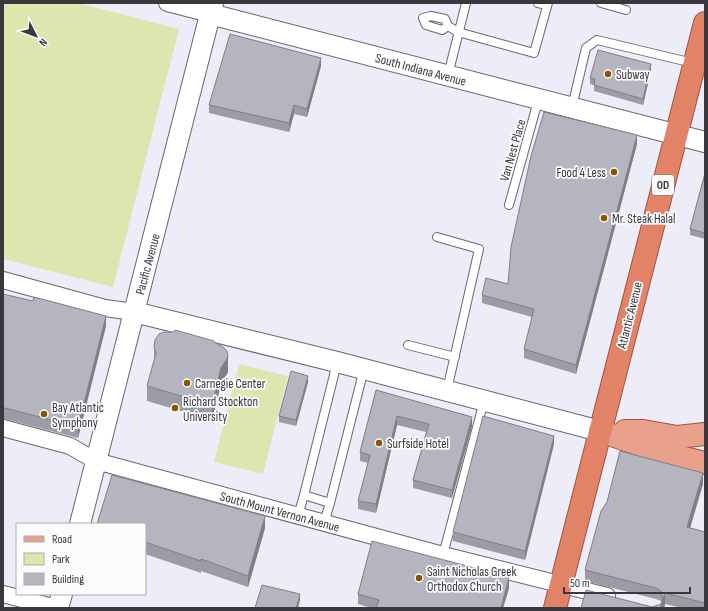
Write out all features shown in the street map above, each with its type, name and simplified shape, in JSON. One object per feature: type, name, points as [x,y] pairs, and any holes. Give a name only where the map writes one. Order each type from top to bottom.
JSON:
[{"type":"highway","name":"Atlantic Avenue","points":[[555,608],[705,23]]},
{"type":"main road","points":[[600,431],[643,431],[677,437],[705,434]]},
{"type":"main road","points":[[600,431],[668,454],[705,463]]},
{"type":"street","name":"South Indiana Avenue","points":[[167,3],[212,9],[448,76],[705,142]]},
{"type":"street","name":"Pacific Avenue","points":[[80,523],[212,9]]},
{"type":"street","points":[[3,280],[105,308],[134,312],[337,362],[600,431]]},
{"type":"street","name":"South Mount Vernon Avenue","points":[[3,428],[70,446],[96,461],[443,555],[625,601]]},
{"type":"street","points":[[3,594],[57,608],[62,595]]},
{"type":"lane","points":[[448,76],[466,3]]},
{"type":"lane","points":[[448,26],[458,32],[534,54],[548,4],[538,3]]},
{"type":"lane","points":[[601,3],[626,10]]},
{"type":"lane","points":[[572,107],[586,48],[597,40],[694,64]]},
{"type":"lane","name":"Van Nest Place","points":[[509,205],[538,100]]},
{"type":"lane","points":[[438,237],[479,249],[447,391]]},
{"type":"lane","points":[[408,345],[455,358]]},
{"type":"lane","points":[[298,516],[337,362]]},
{"type":"lane","points":[[324,523],[364,369]]},
{"type":"lane","points":[[443,555],[484,400]]},
{"type":"lane","points":[[304,495],[330,503]]},
{"type":"green space","points":[[3,3],[78,3],[179,29],[113,287],[3,259]]},
{"type":"green space","points":[[239,364],[288,376],[263,474],[214,462]]},
{"type":"building","points":[[230,34],[321,58],[307,109],[294,105],[289,123],[209,105]]},
{"type":"building","points":[[598,50],[651,64],[643,99],[594,85],[595,79],[590,78]]},
{"type":"building","points":[[544,112],[637,135],[576,365],[524,349],[534,309],[482,295],[486,278],[508,284],[511,247],[531,156]]},
{"type":"building","points":[[705,173],[705,233],[690,229]]},
{"type":"building","points":[[3,294],[33,301],[34,297],[106,316],[78,427],[3,408]]},
{"type":"building","name":"Carnegie Center","points":[[175,330],[214,341],[227,351],[228,357],[221,368],[212,405],[147,386],[156,353],[154,347],[155,340],[159,334],[164,332],[174,332]]},
{"type":"building","points":[[291,371],[308,376],[296,420],[279,416]]},
{"type":"building","points":[[376,390],[472,417],[452,490],[413,480],[429,424],[397,416],[376,504],[358,501],[370,455],[360,452]]},
{"type":"building","points":[[483,416],[554,436],[525,551],[453,532]]},
{"type":"building","points":[[620,451],[703,473],[687,527],[705,532],[705,603],[665,593],[663,599],[661,591],[656,588],[585,570],[601,511],[607,502]]},
{"type":"building","points":[[112,475],[265,516],[248,576],[201,559],[201,561],[146,542],[146,523],[97,523]]},
{"type":"building","name":"Saint Nicholas Greek Orthodox Church","points":[[372,541],[509,577],[501,608],[376,608],[379,600],[358,594]]},
{"type":"building","points":[[262,585],[300,594],[296,608],[255,608]]},
{"type":"building","points":[[586,590],[652,607],[661,604],[663,599],[660,608],[581,608]]},
{"type":"place","name":"Subway","points":[[608,74]]},
{"type":"place","name":"Food 4 Less","points":[[614,172]]},
{"type":"place","name":"Mr. Steak Halal","points":[[604,218]]},
{"type":"place","name":"Carnegie Center","points":[[187,383]]},
{"type":"place","name":"Richard Stockton University","points":[[175,408]]},
{"type":"place","name":"Bay Atlantic Symphony","points":[[44,414]]},
{"type":"place","name":"Surfside Hotel","points":[[379,443]]},
{"type":"place","name":"Saint Nicholas Greek Orthodox Church","points":[[419,578]]}]
